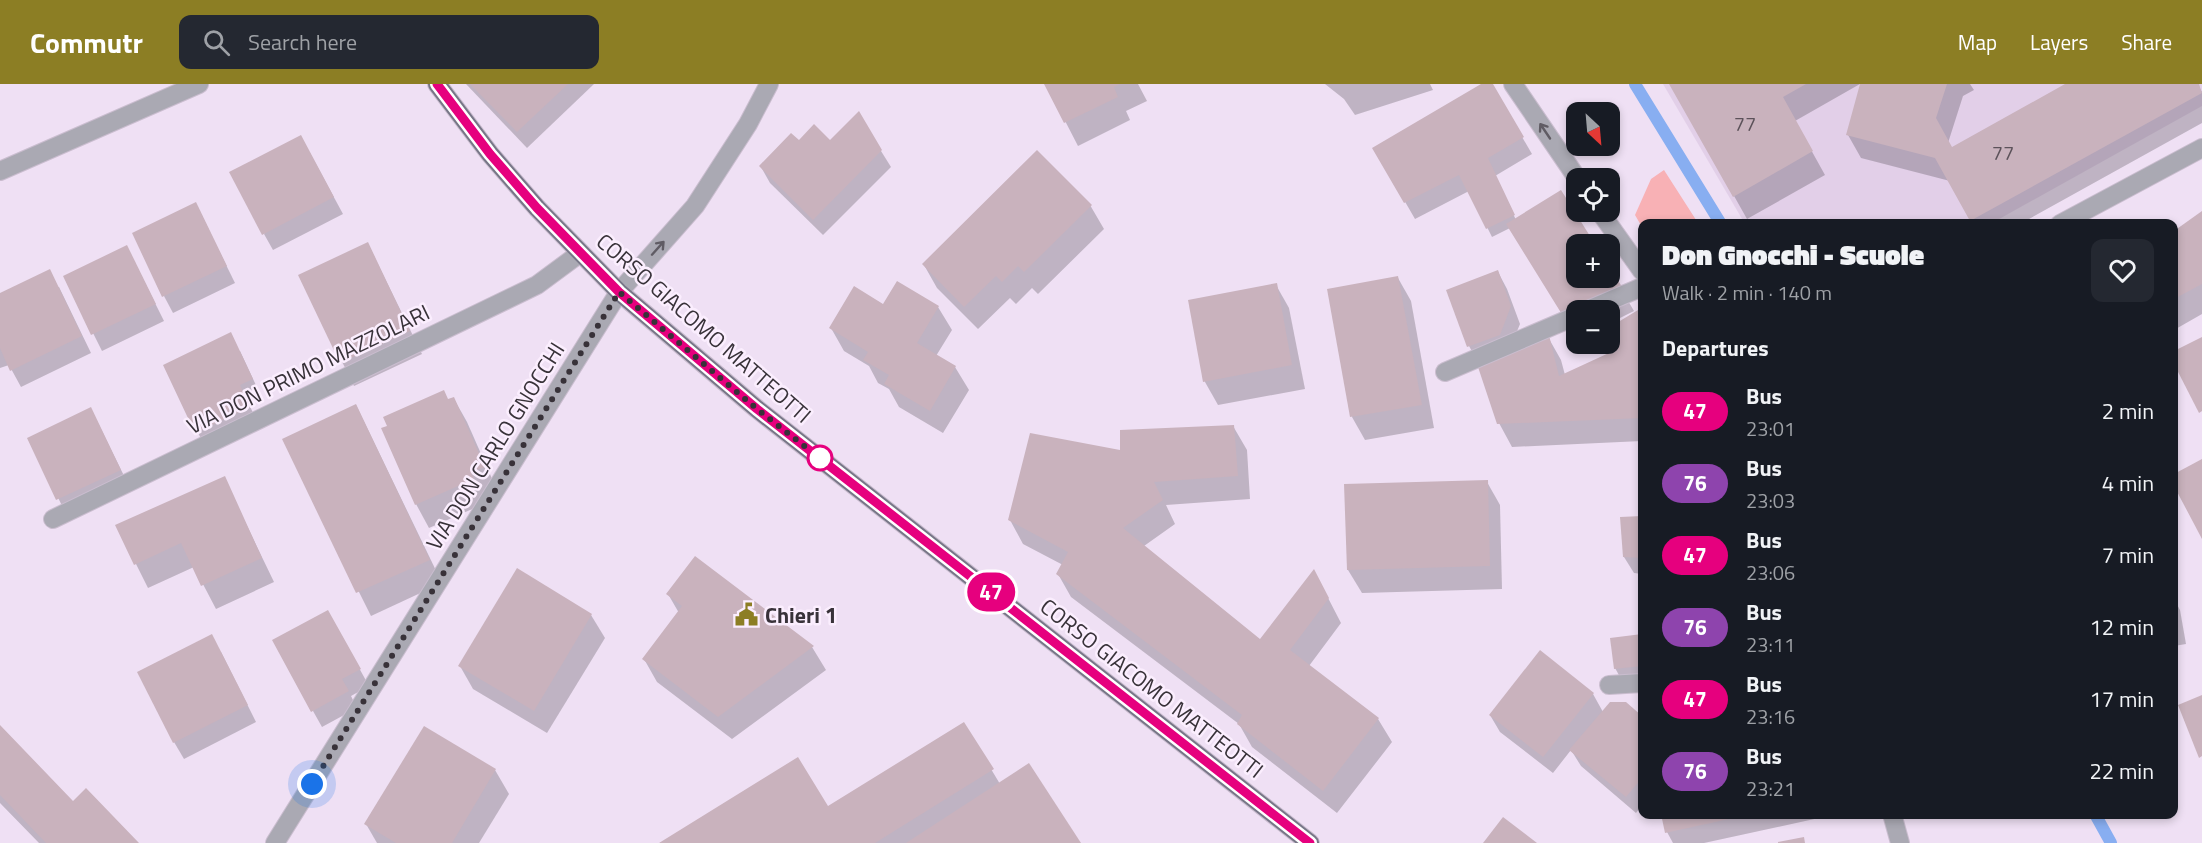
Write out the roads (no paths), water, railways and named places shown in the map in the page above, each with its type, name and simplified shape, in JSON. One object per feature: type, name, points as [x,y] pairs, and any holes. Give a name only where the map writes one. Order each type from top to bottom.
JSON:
[{"type":"main road","name":"CORSO GIACOMO MATTEOTTI","points":[[437,84],[490,154],[579,254],[619,292],[757,409],[1310,843]]},
{"type":"street","points":[[0,171],[199,84]]},
{"type":"street","name":"VIA DON CARLO GNOCCHI","points":[[275,843],[619,292],[695,206],[748,124],[769,84]]},
{"type":"street","points":[[1513,84],[1570,168]]},
{"type":"street","points":[[2069,219],[2202,148]]},
{"type":"street","points":[[1607,222],[1638,265]]},
{"type":"street","name":"VIA DON PRIMO MAZZOLARI","points":[[53,519],[537,285],[579,254]]},
{"type":"street","points":[[1611,300],[1638,289]]},
{"type":"street","points":[[1445,372],[1566,320]]},
{"type":"street","points":[[1609,685],[1638,683]]},
{"type":"street","points":[[1893,819],[1900,843]]},
{"type":"waterway","points":[[1635,84],[1718,219]]},
{"type":"waterway","points":[[2098,819],[2111,843]]},
{"type":"place","name":"Chieri 1","points":[[747,615]]}]
